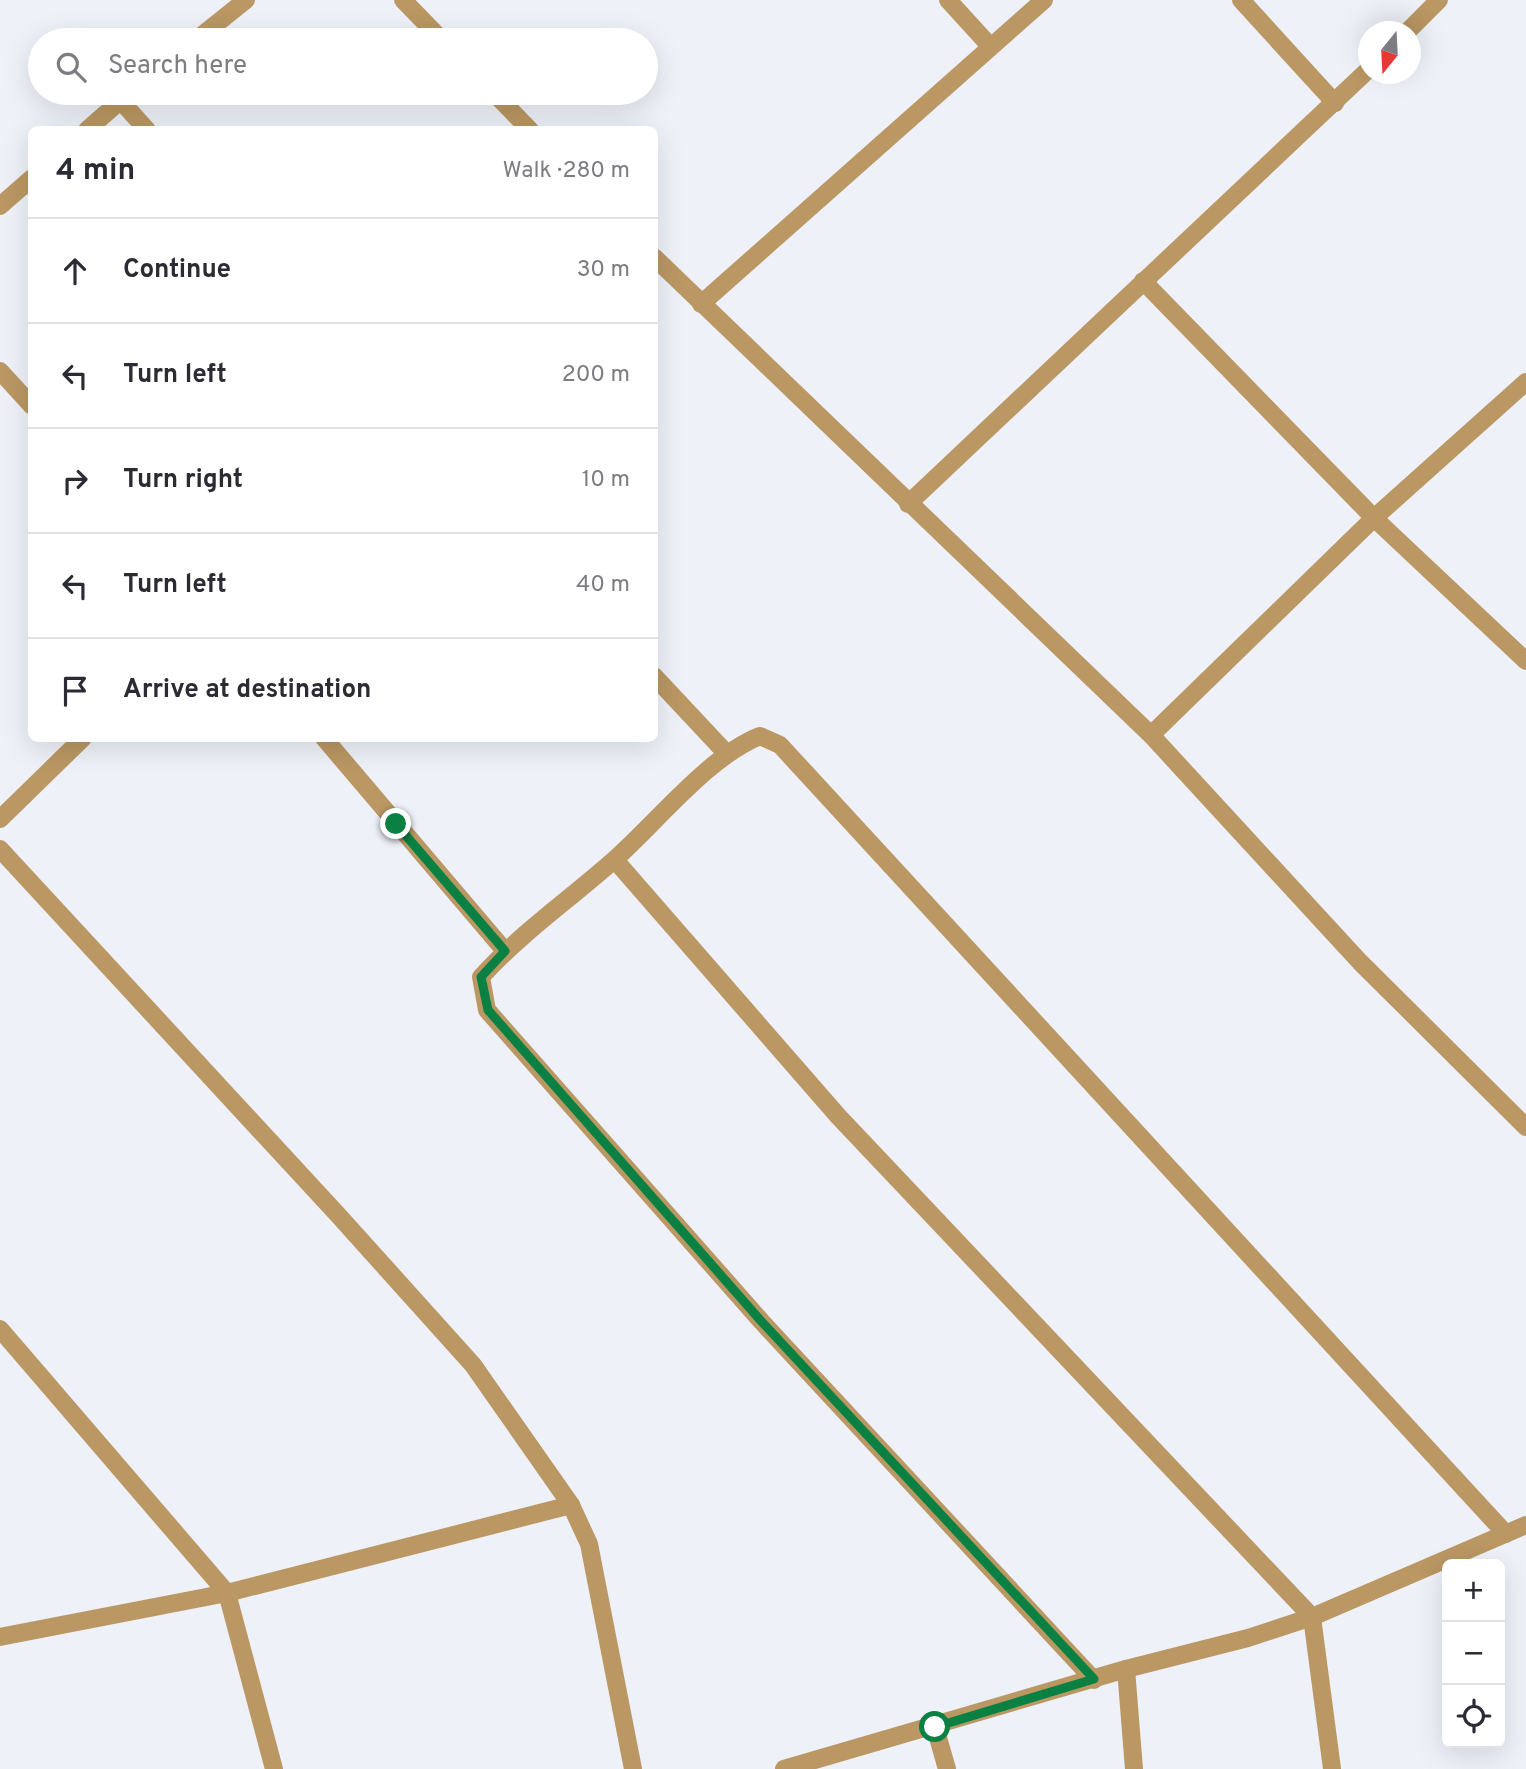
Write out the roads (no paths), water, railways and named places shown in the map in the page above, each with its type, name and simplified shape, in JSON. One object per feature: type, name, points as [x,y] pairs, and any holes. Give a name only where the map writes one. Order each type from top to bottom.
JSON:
[{"type":"street","points":[[211,28],[246,0]]},
{"type":"street","points":[[403,0],[430,28]]},
{"type":"street","points":[[948,0],[990,46]]},
{"type":"street","points":[[701,304],[1044,0]]},
{"type":"street","points":[[1241,0],[1335,103]]},
{"type":"street","points":[[1418,21],[1439,0]]},
{"type":"street","points":[[908,504],[1358,80]]},
{"type":"street","points":[[91,126],[115,105]]},
{"type":"street","points":[[131,105],[144,126]]},
{"type":"street","points":[[506,105],[526,126]]},
{"type":"street","points":[[0,206],[28,182]]},
{"type":"street","points":[[658,261],[1151,736],[1360,962],[1526,1127]]},
{"type":"street","points":[[1143,281],[1374,518],[1526,661]]},
{"type":"street","points":[[0,371],[28,402]]},
{"type":"street","points":[[1151,736],[1374,518],[1526,382]]},
{"type":"street","points":[[658,680],[727,754]]},
{"type":"street","points":[[1094,1679],[762,1322],[488,1010],[481,977],[505,951],[615,860],[727,754],[760,736],[780,745],[1506,1534]]},
{"type":"street","points":[[0,819],[79,742]]},
{"type":"street","points":[[327,742],[505,951]]},
{"type":"street","points":[[0,849],[340,1216],[473,1366],[571,1505],[589,1544],[633,1769]]},
{"type":"street","points":[[615,860],[838,1116],[1312,1617],[1332,1769]]},
{"type":"street","points":[[0,1329],[226,1593],[274,1769]]},
{"type":"street","points":[[0,1637],[226,1593],[571,1505]]},
{"type":"street","points":[[783,1769],[935,1727],[1126,1669],[1248,1638],[1312,1617],[1526,1525]]},
{"type":"street","points":[[1126,1669],[1134,1769]]},
{"type":"street","points":[[935,1727],[947,1769]]}]
